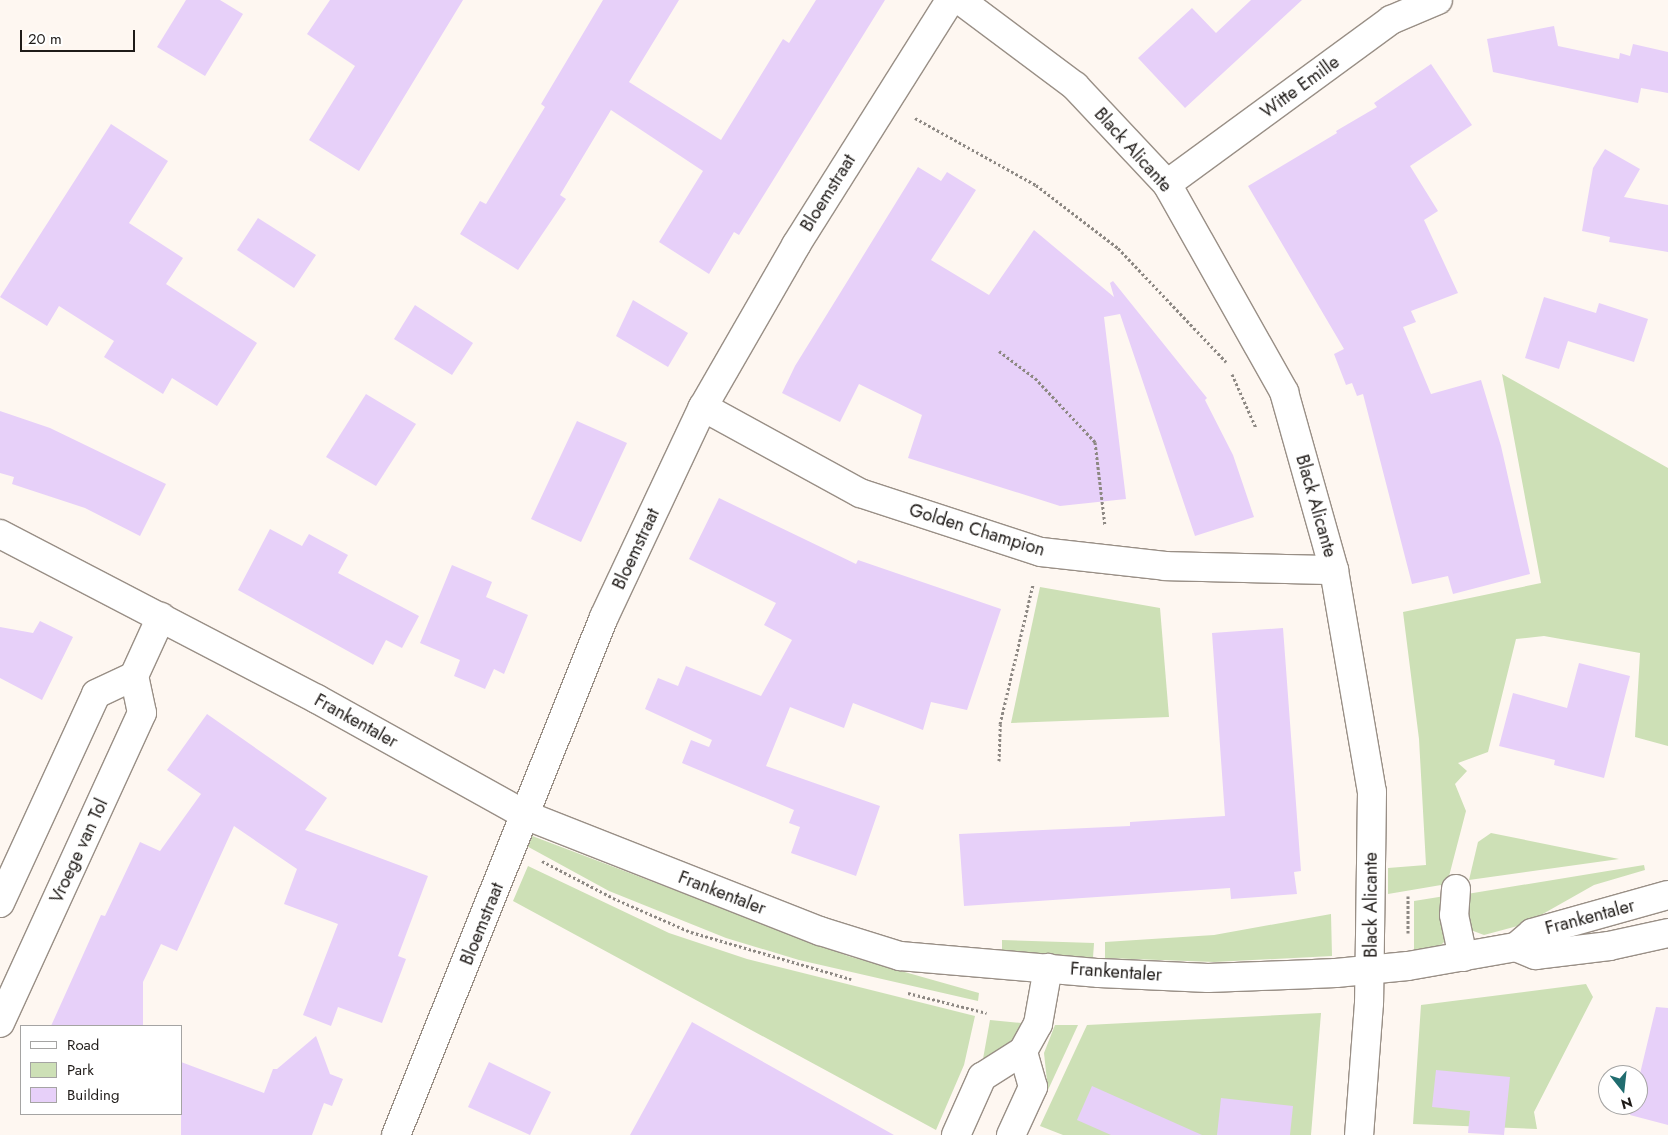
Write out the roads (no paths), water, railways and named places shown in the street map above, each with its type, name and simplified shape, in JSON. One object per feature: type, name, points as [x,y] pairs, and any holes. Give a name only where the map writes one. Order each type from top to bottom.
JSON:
[{"type":"street","name":"Bloemstraat","points":[[396,1135],[514,846],[604,617],[704,407],[796,245],[950,0]]},
{"type":"street","name":"Black Alicante","points":[[960,0],[1075,86],[1167,184],[1284,392],[1334,570],[1372,792],[1370,969],[1359,1135]]},
{"type":"street","name":"Witte Emille","points":[[1167,184],[1391,20],[1438,0]]},
{"type":"street","name":"Golden Champion","points":[[704,407],[860,492],[1041,552],[1108,561],[1334,570]]},
{"type":"street","name":"Frankentaler","points":[[0,534],[161,617],[525,815],[820,931],[900,956],[1208,978],[1370,969],[1463,957],[1516,947],[1532,933],[1668,895]]},
{"type":"street","points":[[0,903],[96,694],[134,676],[161,617]]},
{"type":"street","name":"Vroege van Tol","points":[[0,1023],[142,713],[134,676]]},
{"type":"street","points":[[1456,889],[1454,914],[1463,957]]},
{"type":"street","name":"Frankentaler","points":[[1516,947],[1535,955],[1609,946],[1668,933]]},
{"type":"street","points":[[956,1135],[982,1076],[1023,1051],[1040,1019],[1048,968]]},
{"type":"street","points":[[1011,1135],[1033,1088],[1023,1051]]}]
